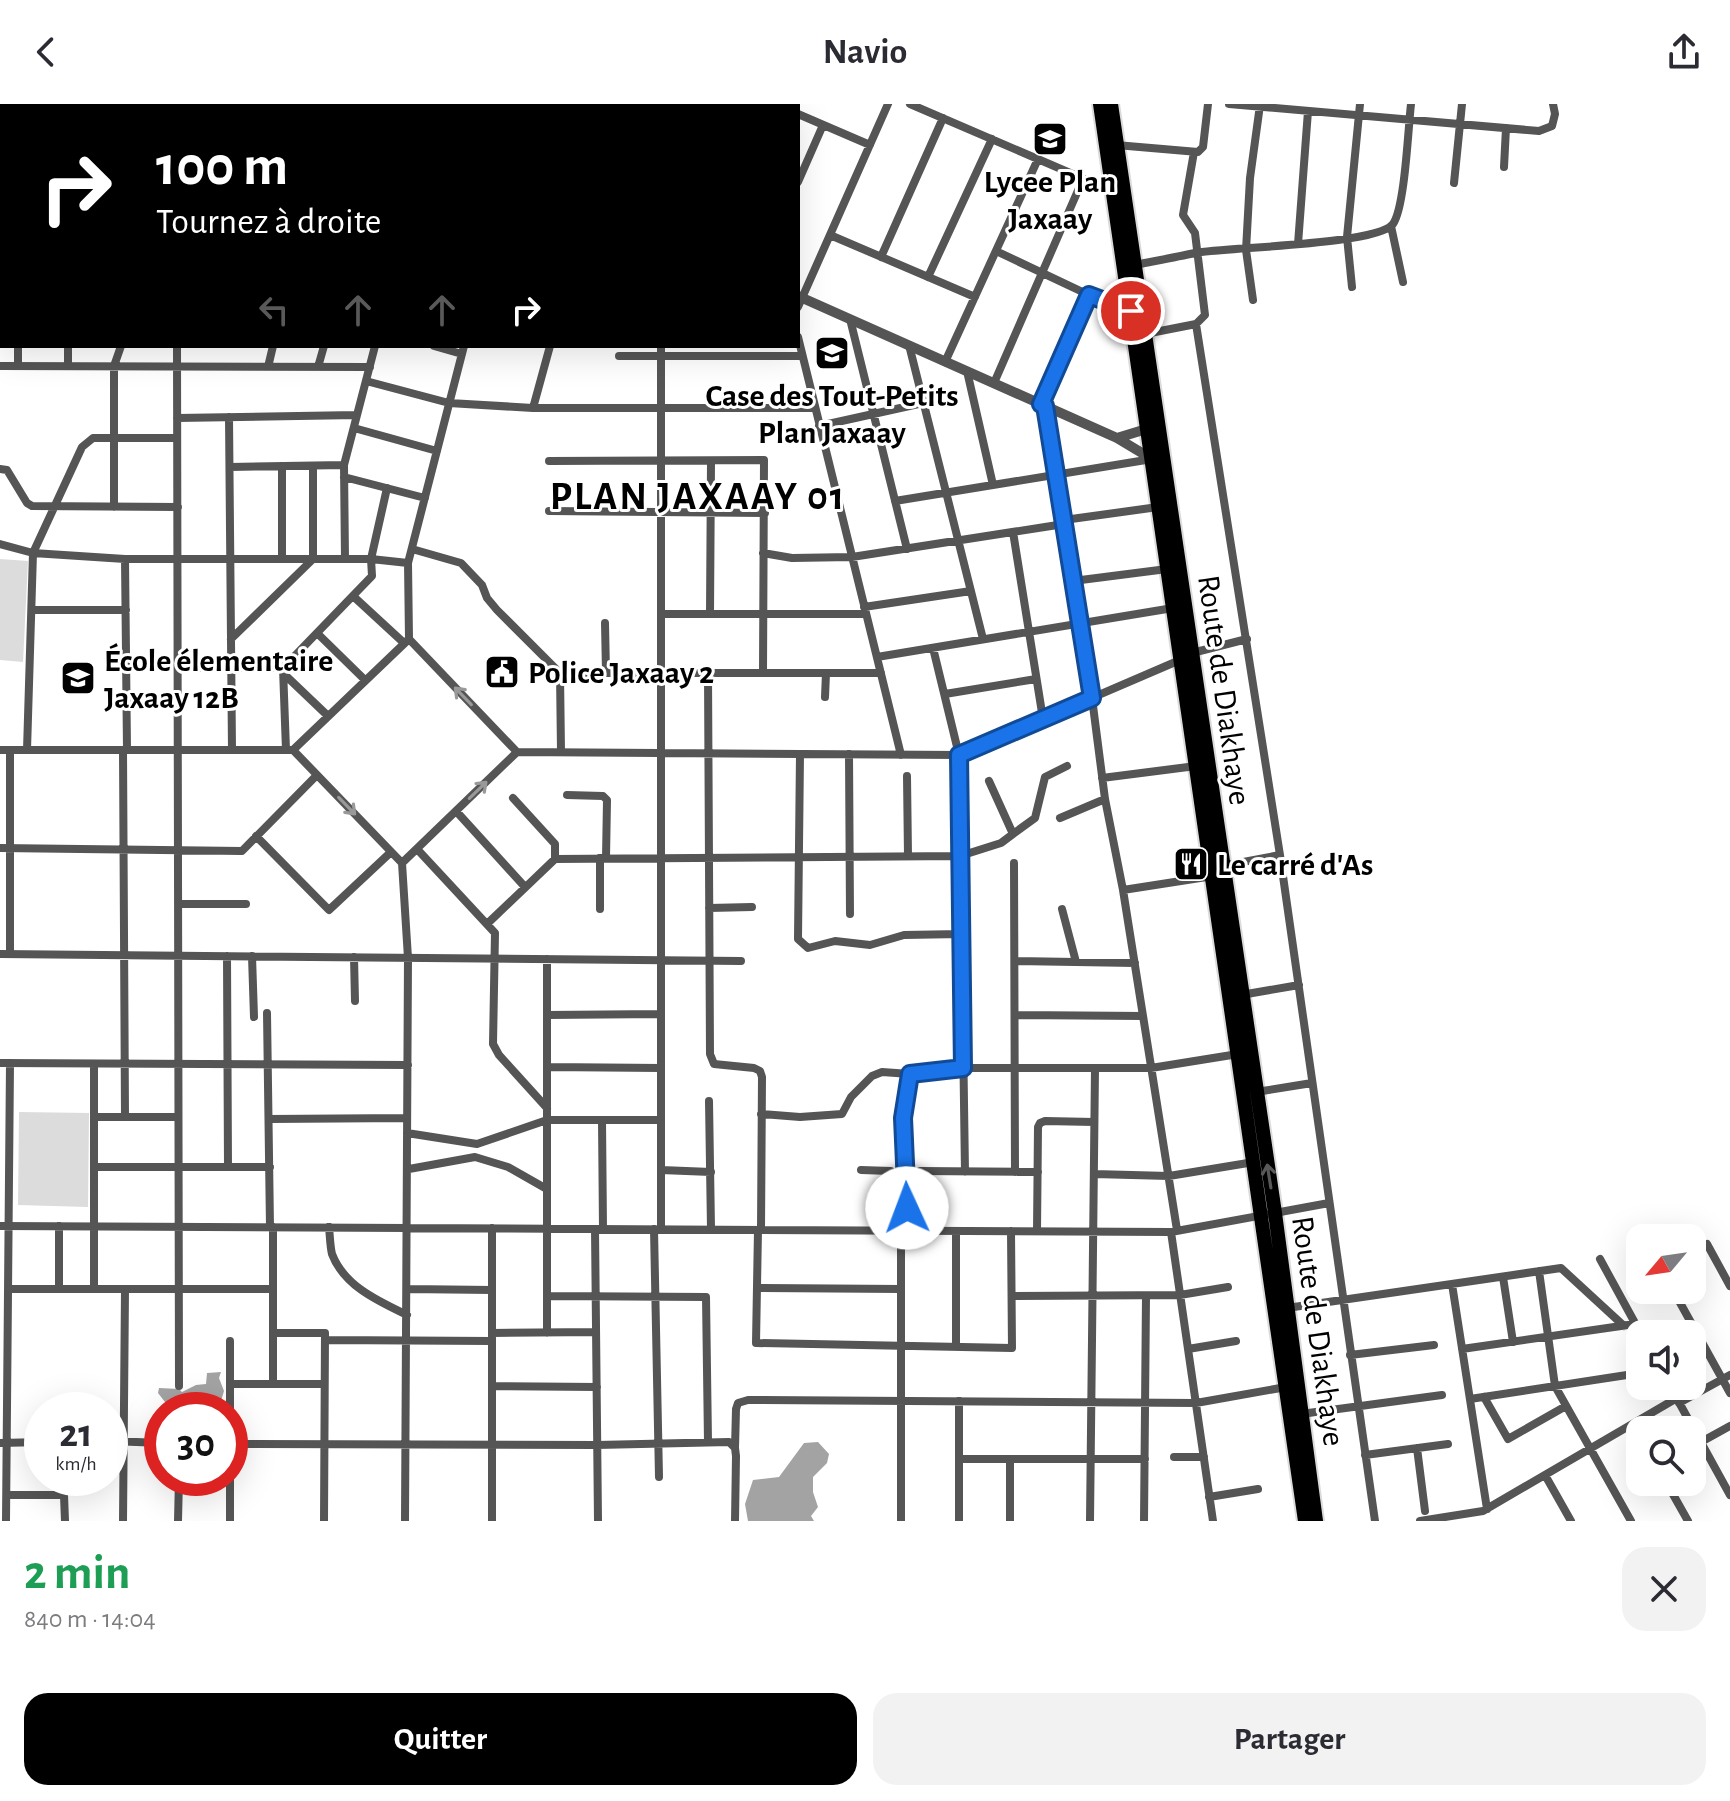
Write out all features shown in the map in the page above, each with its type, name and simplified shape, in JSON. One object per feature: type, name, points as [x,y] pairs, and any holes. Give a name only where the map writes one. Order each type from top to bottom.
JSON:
[{"type":"main road","name":"Route de Diakhaye","points":[[1100,104],[1131,311],[1158,459],[1217,871],[1254,1162],[1287,1308],[1316,1521]]},
{"type":"main road","name":"Route de Diakhaye","points":[[1111,104],[1145,334],[1153,427]]},
{"type":"main road","name":"Route de Diakhaye","points":[[1158,459],[1158,507],[1173,608],[1186,656],[1196,766],[1241,995],[1256,1092],[1286,1387],[1305,1521]]},
{"type":"street","points":[[800,298],[888,104]]},
{"type":"street","points":[[910,104],[1113,191]]},
{"type":"street","points":[[1116,145],[1198,152],[1203,147],[1208,104]]},
{"type":"street","points":[[1229,104],[1539,131],[1549,129],[1555,118],[1553,104]]},
{"type":"street","points":[[1352,287],[1347,237],[1360,104]]},
{"type":"street","points":[[1135,265],[1197,253],[1246,250],[1380,232],[1391,226],[1401,207],[1411,104]]},
{"type":"street","points":[[1454,183],[1462,104]]},
{"type":"street","points":[[1253,300],[1246,250],[1250,178],[1260,106]]},
{"type":"street","points":[[1298,244],[1308,111]]},
{"type":"street","points":[[800,115],[870,145]]},
{"type":"street","points":[[881,257],[943,118]]},
{"type":"street","points":[[801,169],[823,125]]},
{"type":"street","points":[[1504,167],[1506,128]]},
{"type":"street","points":[[928,277],[992,139]]},
{"type":"street","points":[[1145,334],[1196,324],[1205,315],[1195,233],[1183,215],[1194,152]]},
{"type":"street","points":[[945,362],[1038,159]]},
{"type":"street","points":[[994,383],[1083,179]]},
{"type":"street","points":[[1391,226],[1403,282]]},
{"type":"street","points":[[830,235],[975,297]]},
{"type":"street","points":[[996,251],[1089,295],[1131,311]]},
{"type":"street","points":[[1089,295],[1043,405],[1169,1176],[1180,1295],[1213,1521]]},
{"type":"street","points":[[800,300],[909,345],[1158,459]]},
{"type":"street","points":[[850,319],[907,549]]},
{"type":"street","points":[[1196,324],[1280,855],[1375,1521]]},
{"type":"street","points":[[909,345],[983,639]]},
{"type":"street","points":[[800,346],[901,755]]},
{"type":"street","points":[[18,348],[18,366]]},
{"type":"street","points":[[68,348],[68,366]]},
{"type":"street","points":[[114,507],[114,366],[120,348]]},
{"type":"street","points":[[177,348],[179,1386]]},
{"type":"street","points":[[268,367],[273,348]]},
{"type":"street","points":[[318,367],[323,348]]},
{"type":"street","points":[[345,559],[344,465],[375,348]]},
{"type":"street","points":[[533,408],[549,348]]},
{"type":"street","points":[[659,1477],[655,1296],[661,1170],[661,348]]},
{"type":"street","points":[[463,350],[408,563],[406,641],[290,750],[5,750],[5,954],[741,961]]},
{"type":"street","points":[[619,356],[802,356]]},
{"type":"street","points":[[0,366],[370,367]]},
{"type":"street","points":[[967,371],[993,485]]},
{"type":"street","points":[[366,381],[449,403],[533,408],[815,408]]},
{"type":"street","points":[[819,426],[923,403]]},
{"type":"street","points":[[177,418],[357,415]]},
{"type":"street","points":[[229,417],[232,750]]},
{"type":"street","points":[[1117,438],[1153,427]]},
{"type":"street","points":[[354,428],[437,451]]},
{"type":"street","points":[[27,750],[33,553],[82,447],[93,438],[177,438]]},
{"type":"street","points":[[895,501],[1158,459]]},
{"type":"street","points":[[549,461],[764,460],[763,673]]},
{"type":"street","points":[[710,614],[711,462]]},
{"type":"street","points":[[230,467],[344,465]]},
{"type":"street","points":[[282,466],[282,559]]},
{"type":"street","points":[[231,639],[313,559],[313,466]]},
{"type":"street","points":[[0,469],[7,470],[32,506],[178,507]]},
{"type":"street","points":[[344,477],[425,498]]},
{"type":"street","points":[[387,488],[371,559],[372,576],[284,671],[290,750],[402,863],[408,958],[409,1169],[405,1521]]},
{"type":"street","points":[[763,553],[821,559],[852,557],[1158,507]]},
{"type":"street","points":[[549,511],[765,513]]},
{"type":"street","points":[[1013,532],[1043,719]]},
{"type":"street","points":[[0,544],[33,553],[125,559],[371,559],[408,563]]},
{"type":"street","points":[[412,549],[461,563],[482,585],[487,598],[497,610],[560,673],[561,752]]},
{"type":"street","points":[[125,559],[125,1117]]},
{"type":"street","points":[[1073,581],[1167,569]]},
{"type":"street","points":[[661,614],[865,610],[971,591]]},
{"type":"street","points":[[353,596],[406,641],[517,752]]},
{"type":"street","points":[[877,657],[1173,608]]},
{"type":"street","points":[[32,610],[126,610]]},
{"type":"street","points":[[605,623],[606,673]]},
{"type":"street","points":[[317,633],[365,680]]},
{"type":"street","points":[[402,863],[517,752],[959,755],[1186,656],[1247,639]]},
{"type":"street","points":[[933,648],[959,755],[965,1172]]},
{"type":"street","points":[[178,668],[284,671],[328,716]]},
{"type":"street","points":[[560,673],[881,673]]},
{"type":"street","points":[[708,673],[711,1059],[718,1065],[754,1068],[760,1071],[762,1077],[756,1343],[1012,1348],[1011,1231]]},
{"type":"street","points":[[825,697],[826,673]]},
{"type":"street","points":[[945,694],[1036,679]]},
{"type":"street","points":[[800,754],[798,939],[808,948],[835,941],[870,945],[904,935],[961,934]]},
{"type":"street","points":[[849,754],[850,914]]},
{"type":"street","points":[[487,924],[555,859],[960,856],[1001,843],[1035,818],[1045,777],[1067,766]]},
{"type":"street","points":[[1102,778],[1196,766]]},
{"type":"street","points":[[5,848],[242,851],[317,775]]},
{"type":"street","points":[[907,776],[908,856]]},
{"type":"street","points":[[989,781],[1013,834]]},
{"type":"street","points":[[567,795],[603,796],[607,800],[600,909]]},
{"type":"street","points":[[513,798],[555,844],[555,859]]},
{"type":"street","points":[[1060,818],[1105,799]]},
{"type":"street","points":[[456,811],[525,887]]},
{"type":"street","points":[[256,836],[329,910],[391,852]]},
{"type":"street","points":[[417,849],[495,933],[493,1044],[499,1055],[547,1108]]},
{"type":"street","points":[[1123,890],[1280,855]]},
{"type":"street","points":[[1014,863],[1015,1172]]},
{"type":"street","points":[[178,904],[246,904]]},
{"type":"street","points":[[709,908],[752,907]]},
{"type":"street","points":[[1062,909],[1076,962]]},
{"type":"street","points":[[227,956],[228,1167]]},
{"type":"street","points":[[252,956],[254,1017]]},
{"type":"street","points":[[354,957],[355,1001]]},
{"type":"street","points":[[547,959],[547,1333]]},
{"type":"street","points":[[1015,961],[1135,963]]},
{"type":"street","points":[[1241,995],[1299,985]]},
{"type":"street","points":[[267,1013],[273,1384]]},
{"type":"street","points":[[547,1015],[661,1014]]},
{"type":"street","points":[[1015,1015],[1143,1016]]},
{"type":"street","points":[[761,1114],[800,1117],[842,1114],[851,1097],[872,1076],[882,1072],[910,1074],[963,1068],[1151,1068],[1238,1054]]},
{"type":"street","points":[[6,1521],[3,1508],[7,1495],[4,1443],[9,1289],[5,1226],[5,1063],[408,1065]]},
{"type":"street","points":[[94,1064],[94,1289]]},
{"type":"street","points":[[547,1067],[661,1068]]},
{"type":"street","points":[[1090,1521],[1095,1068]]},
{"type":"street","points":[[907,1208],[903,1118],[910,1074]]},
{"type":"street","points":[[1256,1092],[1312,1083]]},
{"type":"street","points":[[709,1101],[711,1229]]},
{"type":"street","points":[[94,1117],[178,1117]]},
{"type":"street","points":[[269,1119],[407,1118]]},
{"type":"street","points":[[407,1133],[477,1144],[547,1120],[661,1120]]},
{"type":"street","points":[[598,1521],[596,1296],[602,1120]]},
{"type":"street","points":[[1037,1231],[1040,1123],[1094,1122]]},
{"type":"street","points":[[475,1157],[477,1144]]},
{"type":"street","points":[[409,1169],[475,1157],[508,1167],[545,1188]]},
{"type":"street","points":[[1094,1174],[1169,1176],[1254,1162]]},
{"type":"street","points":[[94,1167],[270,1167]]},
{"type":"street","points":[[661,1170],[711,1172]]},
{"type":"street","points":[[861,1170],[891,1171],[894,1175],[901,1289],[901,1521]]},
{"type":"street","points":[[920,1171],[1038,1172]]},
{"type":"street","points":[[5,1226],[1174,1231],[1329,1203]]},
{"type":"street","points":[[59,1226],[59,1289]]},
{"type":"street","points":[[329,1227],[332,1253],[343,1272],[367,1295],[407,1315]]},
{"type":"street","points":[[492,1228],[492,1521]]},
{"type":"street","points":[[956,1231],[956,1346]]},
{"type":"street","points":[[1707,1244],[1730,1286]]},
{"type":"street","points":[[1600,1259],[1633,1320]]},
{"type":"street","points":[[1287,1308],[1561,1268],[1624,1326]]},
{"type":"street","points":[[1539,1271],[1555,1386],[1631,1521]]},
{"type":"street","points":[[1503,1277],[1513,1342]]},
{"type":"street","points":[[1452,1284],[1486,1521]]},
{"type":"street","points":[[1012,1296],[1180,1295],[1228,1287]]},
{"type":"street","points":[[757,1288],[901,1289]]},
{"type":"street","points":[[9,1289],[273,1289]]},
{"type":"street","points":[[124,1392],[125,1289]]},
{"type":"street","points":[[407,1289],[492,1290]]},
{"type":"street","points":[[547,1296],[706,1297],[708,1442]]},
{"type":"street","points":[[1144,1521],[1146,1296]]},
{"type":"street","points":[[1682,1304],[1726,1377],[1730,1393]]},
{"type":"street","points":[[1462,1349],[1624,1326]]},
{"type":"street","points":[[325,1340],[406,1341],[596,1332]]},
{"type":"street","points":[[273,1333],[325,1333],[324,1521]]},
{"type":"street","points":[[230,1341],[230,1392]]},
{"type":"street","points":[[1188,1349],[1236,1341]]},
{"type":"street","points":[[1350,1355],[1434,1345]]},
{"type":"street","points":[[1470,1399],[1626,1375]]},
{"type":"street","points":[[1648,1416],[1726,1377]]},
{"type":"street","points":[[230,1384],[324,1384]]},
{"type":"street","points":[[492,1386],[597,1387]]},
{"type":"street","points":[[735,1521],[736,1409],[741,1401],[1196,1403],[1286,1387]]},
{"type":"street","points":[[1301,1414],[1442,1395]]},
{"type":"street","points":[[1484,1397],[1508,1439],[1566,1406]]},
{"type":"street","points":[[959,1401],[959,1521]]},
{"type":"street","points":[[1678,1401],[1686,1416]]},
{"type":"street","points":[[1706,1439],[1730,1426]]},
{"type":"street","points":[[1420,1521],[1485,1510],[1626,1428]]},
{"type":"street","points":[[4,1443],[24,1442]]},
{"type":"street","points":[[248,1444],[597,1445],[729,1442],[735,1448]]},
{"type":"street","points":[[1365,1455],[1448,1444]]},
{"type":"street","points":[[1417,1448],[1425,1511]]},
{"type":"street","points":[[1706,1451],[1730,1495]]},
{"type":"street","points":[[1174,1457],[1204,1457]]},
{"type":"street","points":[[959,1459],[1145,1459]]},
{"type":"street","points":[[1010,1459],[1010,1521]]},
{"type":"street","points":[[1545,1475],[1570,1521]]},
{"type":"street","points":[[1209,1497],[1258,1489]]},
{"type":"street","points":[[7,1495],[64,1495],[65,1521]]},
{"type":"street","points":[[123,1496],[123,1521]]},
{"type":"street","points":[[178,1521],[179,1496]]},
{"type":"street","points":[[230,1496],[230,1521]]},
{"type":"street","points":[[1674,1496],[1688,1521]]},
{"type":"shaded area","points":[[0,559],[28,561],[23,662],[0,660]]},
{"type":"shaded area","points":[[19,1112],[89,1113],[88,1207],[18,1205]]},
{"type":"shaded area","points":[[221,1372],[219,1378],[224,1392],[182,1392],[206,1384],[207,1373]]},
{"type":"shaded area","points":[[159,1388],[179,1389],[182,1392],[158,1392]]},
{"type":"shaded area","points":[[818,1442],[829,1454],[827,1463],[813,1477],[813,1492],[818,1507],[811,1516],[814,1521],[748,1521],[745,1504],[753,1480],[779,1477],[804,1443]]},
{"type":"place","name":"Lycee Plan Jaxaay","points":[[1050,139]]},
{"type":"place","name":"Case des Tout-Petits Plan Jaxaay","points":[[832,353]]},
{"type":"place","name":"Police Jaxaay 2","points":[[502,672]]},
{"type":"place","name":"École élementaire Jaxaay 12B","points":[[78,678]]},
{"type":"place","name":"Le carré d'As","points":[[1191,864]]},
{"type":"district","name":"PLAN JAXAAY 01","points":[[698,495]]},
{"type":"route","points":[[907,1208],[903,1118],[910,1074],[963,1068],[959,755],[1092,698],[1045,406],[1041,404],[1089,295],[1131,311]]}]
